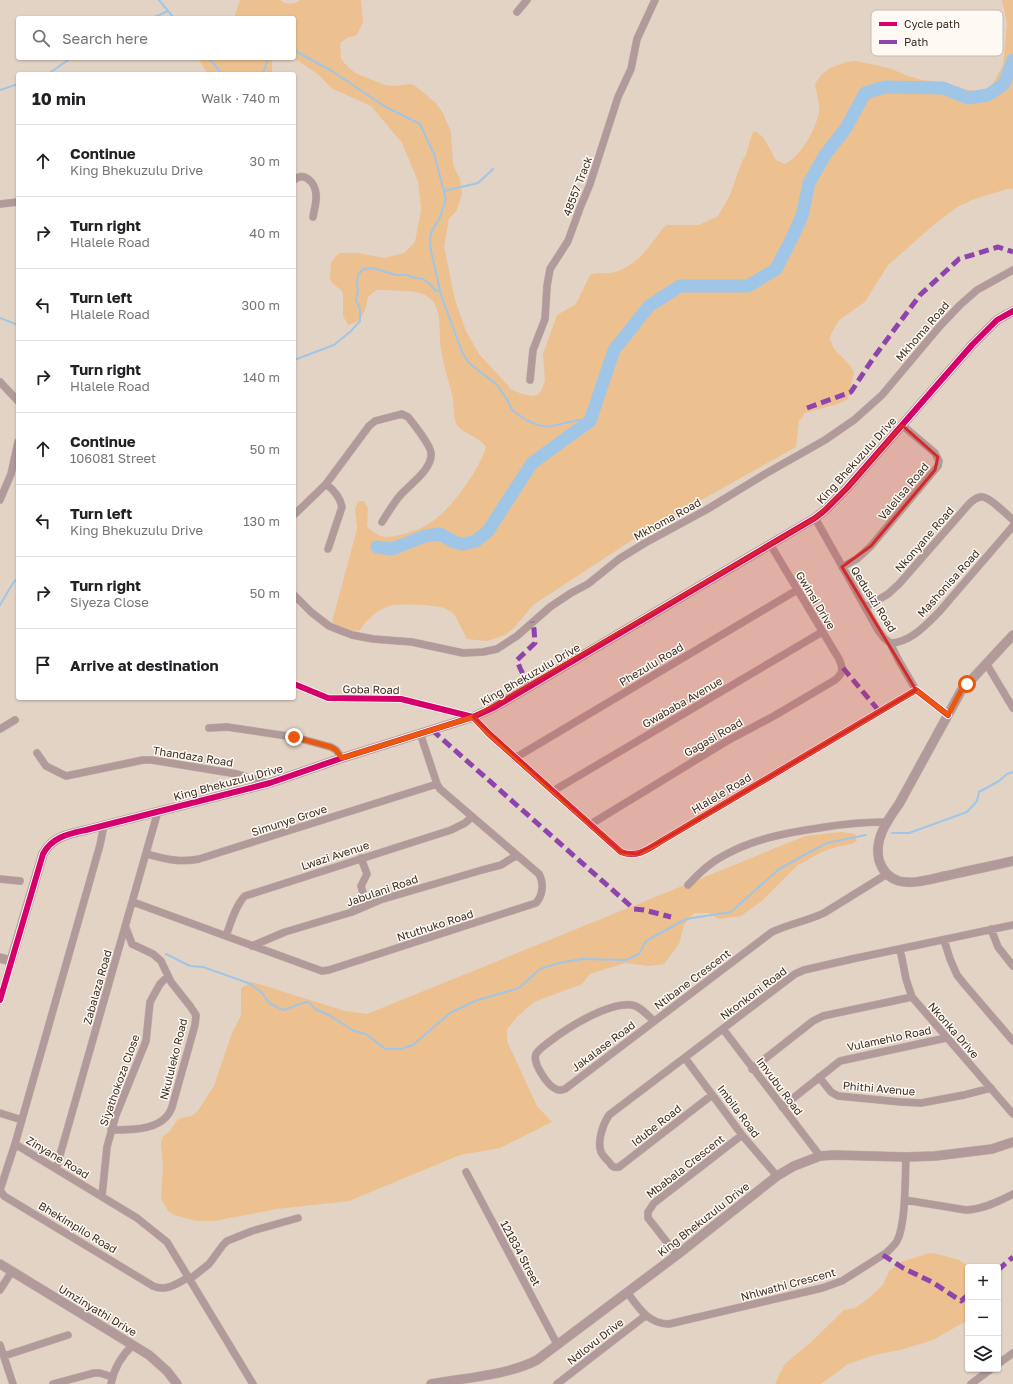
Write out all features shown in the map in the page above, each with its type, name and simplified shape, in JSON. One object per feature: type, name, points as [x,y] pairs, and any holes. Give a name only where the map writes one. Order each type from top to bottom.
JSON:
[{"type":"street","points":[[517,12],[527,0]]},
{"type":"street","name":"48557 Track","points":[[530,380],[533,350],[545,319],[547,286],[550,269],[568,241],[577,214],[593,178],[618,97],[631,69],[637,39],[655,0]]},
{"type":"street","points":[[296,179],[300,176],[304,177],[312,185],[316,194],[313,217]]},
{"type":"street","points":[[0,204],[16,202]]},
{"type":"street","name":"Mkhoma Road","points":[[296,597],[311,612],[329,626],[352,634],[373,639],[412,642],[463,653],[483,652],[497,649],[517,636],[550,607],[588,584],[619,559],[825,440],[854,420],[882,395],[940,326],[960,305],[977,290],[1013,270]]},
{"type":"street","name":"King Bhekuzulu Drive","points":[[11,961],[43,854],[52,841],[104,825],[270,783],[342,758],[473,717],[495,707],[815,518],[847,488],[972,345],[997,320],[1013,311]]},
{"type":"street","points":[[0,382],[16,399]]},
{"type":"street","points":[[296,513],[326,484],[371,424],[400,414],[406,416],[431,450],[431,459],[429,465],[398,498],[382,522]]},
{"type":"street","name":"Valelisa Road","points":[[842,567],[857,559],[871,546],[938,466],[939,461],[935,453],[902,425]]},
{"type":"street","points":[[0,500],[11,474],[16,451]]},
{"type":"street","points":[[326,484],[339,497],[342,507],[328,549]]},
{"type":"street","name":"Nkonyane Road","points":[[866,607],[888,594],[899,584],[969,504],[976,498],[987,498],[1013,520]]},
{"type":"street","name":"Qedusizi Road","points":[[815,518],[878,630],[890,643],[916,690]]},
{"type":"street","name":"Mashonisa Road","points":[[890,643],[908,638],[927,624],[1013,526]]},
{"type":"street","name":"Gwinsi Drive","points":[[770,544],[843,668]]},
{"type":"street","name":"Phezulu Road","points":[[515,758],[797,590]]},
{"type":"street","name":"Gwababa Avenue","points":[[553,791],[822,632]]},
{"type":"street","points":[[1013,636],[961,691],[882,831],[878,848],[880,864],[887,874],[900,882],[916,882],[1013,861]]},
{"type":"street","points":[[986,664],[1013,708]]},
{"type":"street","name":"Gagasi Road","points":[[591,824],[727,741],[774,716],[835,680],[842,672],[843,668]]},
{"type":"street","name":"Goba Road","points":[[296,685],[328,698],[401,699],[473,717]]},
{"type":"street","points":[[916,690],[948,715]]},
{"type":"street","name":"Hlalele Road","points":[[473,717],[515,758],[621,852],[637,854],[780,772],[916,690]]},
{"type":"street","points":[[0,729],[15,720]]},
{"type":"street","points":[[209,728],[227,727],[294,737],[331,747],[336,750],[342,758]]},
{"type":"street","name":"Ntuthuko Road","points":[[133,902],[311,968],[326,971],[534,904],[540,897],[542,887],[541,877],[440,789],[420,734]]},
{"type":"street","name":"Thandaza Road","points":[[37,753],[46,766],[66,776],[152,760],[237,774],[270,783]]},
{"type":"street","name":"Simunye Grove","points":[[147,854],[183,862],[199,859],[437,784]]},
{"type":"street","name":"Zabalaza Road","points":[[56,1169],[126,928],[158,811]]},
{"type":"street","name":"Lwazi Avenue","points":[[226,936],[238,906],[245,896],[450,830],[465,823],[472,817]]},
{"type":"street","points":[[688,885],[702,871],[722,856],[764,838],[856,822],[887,822]]},
{"type":"street","name":"Zinyane Road","points":[[104,825],[98,851],[15,1144],[137,1218],[161,1236],[172,1248],[253,1384]]},
{"type":"street","name":"Jabulani Road","points":[[252,946],[285,932],[352,912],[380,900],[497,867],[517,855]]},
{"type":"street","points":[[352,912],[364,896],[361,886],[367,874],[361,858]]},
{"type":"street","name":"Ntibane Crescent","points":[[565,1089],[560,1090],[554,1088],[537,1067],[535,1056],[541,1048],[562,1032],[582,1020],[618,1007],[634,1005],[654,1021],[772,932],[790,924],[824,914],[887,874]]},
{"type":"street","points":[[0,879],[20,881]]},
{"type":"street","name":"Nkonkoni Road","points":[[611,1166],[600,1149],[602,1131],[608,1116],[790,977],[799,972],[1013,925]]},
{"type":"street","name":"Nkululeko Road","points":[[111,1130],[142,1129],[158,1124],[167,1117],[171,1111],[195,1028],[196,1015],[171,982],[161,961],[153,954],[132,944],[126,928]]},
{"type":"street","points":[[991,929],[998,947],[1013,966]]},
{"type":"street","points":[[944,940],[950,959],[958,975],[1013,1041]]},
{"type":"street","name":"Nkonka Drive","points":[[900,949],[906,979],[912,997],[1013,1114]]},
{"type":"street","points":[[0,958],[11,961],[0,1000]]},
{"type":"street","name":"Siyathokoza Close","points":[[102,1196],[105,1153],[111,1130],[146,1041],[150,1002],[160,984],[168,976]]},
{"type":"street","points":[[752,1069],[813,1021],[823,1016],[912,997]]},
{"type":"street","name":"Jakalase Road","points":[[565,1089],[654,1021]]},
{"type":"street","name":"Imvubu Road","points":[[723,1029],[752,1069],[820,1156]]},
{"type":"street","name":"Vulamehlo Road","points":[[782,1107],[836,1063],[845,1058],[946,1038]]},
{"type":"street","name":"Imbila Road","points":[[685,1058],[742,1136],[778,1176]]},
{"type":"street","name":"Phithi Avenue","points":[[819,1078],[830,1092],[838,1096],[901,1102],[929,1102],[991,1088]]},
{"type":"street","name":"Idube Road","points":[[611,1166],[615,1168],[619,1167],[712,1095]]},
{"type":"street","points":[[0,1113],[22,1120]]},
{"type":"street","name":"Mbabala Crescent","points":[[677,1255],[648,1218],[648,1212],[654,1203],[742,1136]]},
{"type":"street","name":"King Bhekuzulu Drive","points":[[431,1384],[517,1368],[537,1360],[677,1255],[778,1176],[794,1166],[820,1156],[935,1156],[987,1150],[1002,1147],[1013,1142]]},
{"type":"street","name":"Bhekimpilo Road","points":[[15,1144],[0,1188],[4,1196],[153,1286],[161,1289],[190,1278],[212,1262],[227,1241],[252,1231],[298,1218]]},
{"type":"street","name":"Nhlwathi Crescent","points":[[627,1292],[645,1316],[659,1324],[674,1324],[822,1288],[842,1281],[892,1247],[900,1233],[905,1200],[906,1157]]},
{"type":"street","name":"121834 Street","points":[[466,1172],[557,1344]]},
{"type":"street","points":[[905,1200],[966,1210],[993,1204],[1013,1194]]},
{"type":"street","name":"Umzinyathi Drive","points":[[0,1264],[133,1345],[159,1363],[177,1384]]},
{"type":"street","points":[[0,1290],[12,1271]]},
{"type":"street","name":"Ndlovu Drive","points":[[558,1384],[645,1316]]},
{"type":"street","points":[[4,1356],[68,1335]]},
{"type":"street","points":[[0,1345],[13,1384]]},
{"type":"street","points":[[53,1384],[94,1373],[100,1373],[112,1381],[118,1363],[133,1345]]},
{"type":"street","points":[[1001,1362],[1013,1352]]},
{"type":"street","points":[[971,1384],[987,1372]]},
{"type":"highlighted area","points":[[902,425],[938,457],[935,470],[871,546],[842,567],[916,690],[665,839],[637,854],[621,852],[473,717],[815,518],[847,488]]},
{"type":"shaded area","points":[[240,0],[280,0],[290,4],[300,0],[361,0],[363,22],[357,35],[347,38],[340,43],[341,58],[344,63],[355,73],[385,85],[414,85],[436,103],[443,113],[451,132],[453,165],[460,179],[462,194],[457,210],[449,219],[444,246],[455,300],[466,331],[479,354],[512,390],[522,394],[532,396],[537,395],[541,391],[545,381],[543,354],[557,315],[576,304],[590,275],[598,273],[611,273],[628,266],[642,255],[667,225],[699,225],[718,216],[730,195],[742,161],[746,155],[752,134],[755,131],[763,137],[776,160],[785,164],[797,155],[811,134],[819,112],[815,84],[821,75],[830,68],[846,62],[856,61],[889,68],[922,80],[942,82],[968,90],[978,91],[992,85],[1003,65],[1007,24],[1002,0],[1013,0],[1013,189],[1007,189],[972,200],[957,207],[888,265],[865,302],[839,320],[831,334],[830,339],[834,349],[849,364],[854,372],[848,399],[838,404],[805,413],[799,421],[796,447],[646,531],[533,605],[514,628],[505,635],[487,641],[467,639],[454,614],[451,612],[440,607],[414,605],[389,606],[373,615],[360,630],[349,630],[332,622],[357,529],[355,509],[358,502],[364,501],[368,508],[367,526],[378,535],[390,537],[420,529],[438,517],[452,503],[473,475],[486,447],[479,440],[464,432],[457,425],[455,420],[453,398],[442,354],[438,311],[431,299],[425,295],[414,292],[376,290],[368,297],[365,310],[360,318],[348,325],[343,316],[343,294],[341,290],[332,283],[330,278],[331,262],[338,254],[358,253],[384,258],[404,253],[415,242],[421,209],[418,181],[402,143],[371,106],[331,88],[319,75],[296,59],[296,16],[235,16]]},
{"type":"shaded area","points":[[199,60],[272,60],[272,72],[207,72]]},
{"type":"shaded area","points":[[841,832],[855,834],[857,841],[852,844],[824,851],[798,865],[763,900],[741,916],[719,919],[709,913],[694,913],[684,925],[679,944],[664,964],[649,966],[625,963],[590,974],[582,984],[534,1002],[518,1016],[507,1029],[507,1041],[537,1106],[552,1122],[500,1148],[460,1155],[349,1201],[277,1209],[214,1221],[197,1221],[174,1215],[168,1211],[161,1198],[163,1166],[161,1143],[163,1136],[169,1132],[178,1119],[191,1116],[197,1112],[214,1086],[231,1036],[241,1015],[241,988],[252,982],[345,1011],[367,1014],[805,836]]},
{"type":"shaded area","points":[[934,1253],[959,1260],[965,1264],[965,1322],[933,1340],[900,1350],[874,1355],[848,1364],[821,1384],[775,1384],[785,1364],[811,1342],[844,1310],[855,1308],[868,1299],[883,1285],[889,1271],[901,1262]]},
{"type":"waterway","points":[[159,0],[172,16]]},
{"type":"waterway","points":[[157,16],[168,11]]},
{"type":"waterway","points":[[296,50],[332,71],[384,106],[420,124],[434,154],[446,199],[440,217],[431,233],[431,251],[441,295],[462,352],[469,363],[497,385],[508,401],[512,410],[526,420],[548,427],[578,420],[590,421]]},
{"type":"waterway","points":[[51,72],[68,60]]},
{"type":"waterway","points":[[211,60],[220,72]]},
{"type":"waterway","points":[[263,72],[267,60]]},
{"type":"waterway","points":[[377,547],[392,549],[425,536],[440,534],[454,542],[463,544],[476,541],[488,531],[532,463],[590,421],[614,350],[649,306],[680,286],[748,286],[776,269],[802,216],[809,183],[825,155],[846,128],[865,93],[885,87],[943,88],[968,98],[988,95],[1004,84],[1013,60]]},
{"type":"waterway","points":[[0,90],[16,85]]},
{"type":"waterway","points":[[444,191],[478,183],[493,169]]},
{"type":"waterway","points":[[296,359],[334,345],[351,331],[360,321],[360,309],[356,300],[358,291],[358,275],[363,269],[373,268],[396,275],[407,275],[423,279],[435,290],[439,291]]},
{"type":"waterway","points":[[0,318],[16,324]]},
{"type":"waterway","points":[[0,605],[16,580]]},
{"type":"waterway","points":[[892,833],[909,833],[967,812],[977,801],[979,792],[999,781],[1007,774],[1013,772]]},
{"type":"waterway","points":[[166,954],[190,966],[203,967],[251,984],[262,993],[269,1003],[283,1010],[307,1002],[315,1009],[329,1015],[354,1031],[366,1034],[385,1049],[401,1049],[413,1045],[450,1013],[475,1001],[519,988],[540,969],[559,963],[582,959],[626,960],[639,954],[646,941],[686,919],[731,912],[779,869],[827,843],[866,835]]},
{"type":"marked path","points":[[807,408],[851,392],[874,357],[920,295],[959,259],[998,247],[1013,252]]},
{"type":"marked path","points":[[529,687],[517,660],[535,643],[532,622]]},
{"type":"marked path","points":[[843,668],[879,711]]},
{"type":"marked path","points":[[432,730],[634,909],[671,917]]},
{"type":"marked path","points":[[883,1255],[903,1268],[932,1282],[961,1301],[965,1298]]},
{"type":"marked path","points":[[1001,1267],[1013,1257]]},
{"type":"cycle path","points":[[0,1000],[43,854],[56,840],[73,833],[270,783],[342,758],[473,717],[495,707],[815,518],[847,488],[972,345],[997,320],[1013,311]]},
{"type":"cycle path","points":[[296,685],[328,698],[401,699],[473,717],[489,734],[621,852],[627,854],[644,851],[916,690],[948,715]]},
{"type":"route","points":[[294,737],[331,747],[336,750],[342,758],[473,717],[489,734],[621,852],[635,855],[780,772],[916,690],[948,715],[961,691],[967,684]]}]
